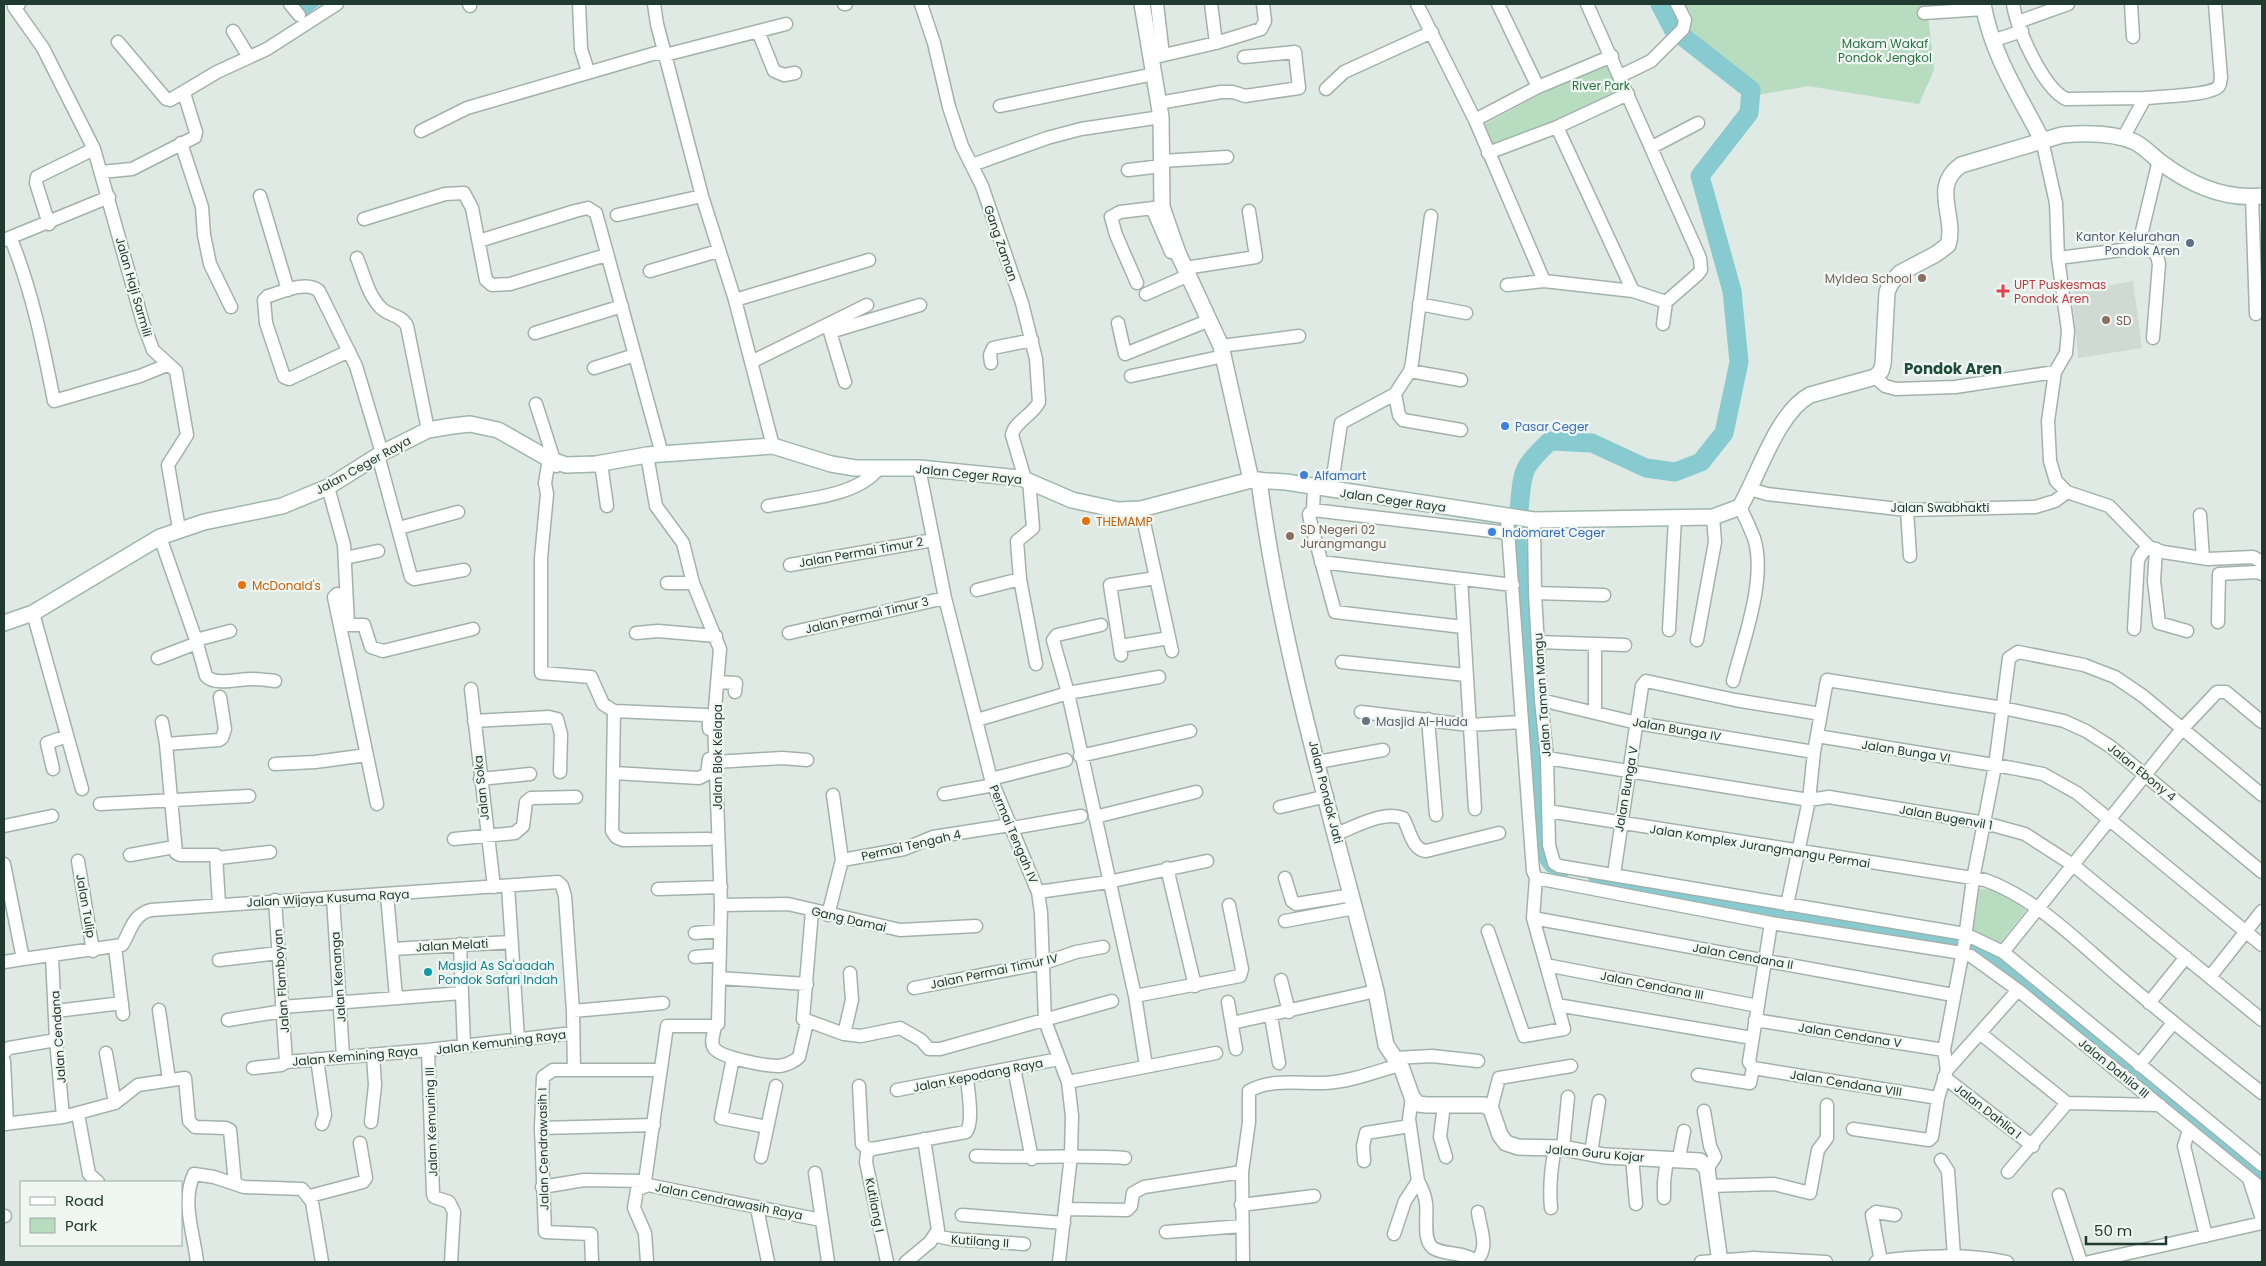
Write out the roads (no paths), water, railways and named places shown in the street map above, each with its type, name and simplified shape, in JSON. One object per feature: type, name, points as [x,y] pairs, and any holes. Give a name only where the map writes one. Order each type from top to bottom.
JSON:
[{"type":"main road","points":[[1142,4],[1157,56],[1154,74],[1160,110],[1162,164],[1157,207]]},
{"type":"main road","points":[[1983,6],[1992,41],[2006,74],[2042,140]]},
{"type":"main road","points":[[1740,507],[1788,415],[1802,400],[1810,395],[1876,377],[1881,371],[1884,364],[1887,292],[1891,283],[1900,272],[1936,254],[1948,245],[1949,226],[1945,189],[1950,175],[1961,165],[2042,140],[2077,134],[2127,131],[2159,160],[2195,184],[2232,196],[2257,197]]},
{"type":"main road","name":"Jalan Pondok Jati","points":[[1157,207],[1184,271],[1210,320],[1223,351],[1255,480],[1298,685],[1376,991],[1384,1039],[1397,1061],[1412,1097]]},
{"type":"main road","name":"Jalan Ceger Raya","points":[[4,623],[33,613],[160,537],[179,529],[282,506],[328,487],[380,454],[428,430],[470,424],[498,430],[552,459],[580,466],[654,455],[773,446],[831,464],[855,468],[919,468],[1022,478],[1072,500],[1118,510],[1141,509],[1255,480],[1286,482],[1314,488],[1533,520],[1713,517],[1740,507]]},
{"type":"main road","points":[[1412,1097],[1418,1104],[1484,1105],[1491,1109]]},
{"type":"main road","name":"Jalan Guru Kojar","points":[[1491,1109],[1500,1135],[1506,1143],[1518,1147],[1559,1148],[1632,1157],[1700,1160],[1707,1169]]},
{"type":"main road","points":[[1707,1169],[1720,1261]]},
{"type":"street","name":"Jalan Haji Sarmili","points":[[19,4],[14,7],[43,48],[94,149],[143,323],[153,350],[167,365],[173,367],[176,371],[187,431],[186,438],[168,464],[179,529]]},
{"type":"street","points":[[290,4],[299,15]]},
{"type":"street","points":[[118,42],[166,99],[170,100],[217,72],[306,26],[337,4]]},
{"type":"street","points":[[579,4],[581,49],[588,72]]},
{"type":"street","points":[[654,4],[657,24],[702,196],[735,300],[773,446]]},
{"type":"street","name":"Gang Zaman","points":[[921,4],[934,43],[949,107],[962,146],[985,195],[1032,340],[1039,402],[1036,410],[1016,427],[1012,436],[1022,478]]},
{"type":"street","points":[[1156,4],[1157,56],[1216,43],[1264,26],[1263,4]]},
{"type":"street","points":[[1212,4],[1216,43]]},
{"type":"street","points":[[1418,4],[1475,120],[1544,281]]},
{"type":"street","points":[[1498,4],[1538,87]]},
{"type":"street","points":[[1587,4],[1612,56],[1702,265],[1698,274],[1666,302],[1663,324]]},
{"type":"street","points":[[1620,76],[1651,61],[1683,29],[1685,20],[1677,4]]},
{"type":"street","points":[[2013,4],[2040,73],[2057,95],[2066,99],[2145,98],[2215,90],[2220,86],[2221,78],[2215,4]]},
{"type":"street","points":[[1992,41],[2068,4]]},
{"type":"street","points":[[2131,4],[2133,37]]},
{"type":"street","points":[[1924,13],[1983,6]]},
{"type":"street","points":[[421,131],[467,108],[656,52],[665,54],[786,24]]},
{"type":"street","points":[[233,31],[249,57]]},
{"type":"street","points":[[758,31],[774,71],[784,75],[795,73]]},
{"type":"street","points":[[1326,89],[1344,72],[1432,32]]},
{"type":"street","points":[[972,165],[1048,138],[1160,110],[1221,92],[1233,92],[1245,96],[1299,88],[1295,52],[1244,57]]},
{"type":"street","points":[[1475,120],[1538,87],[1612,56]]},
{"type":"street","points":[[1000,106],[1154,74]]},
{"type":"street","points":[[100,172],[132,169],[195,137],[196,132],[184,93]]},
{"type":"street","points":[[1488,153],[1557,128],[1628,94]]},
{"type":"street","points":[[2127,131],[2145,98]]},
{"type":"street","points":[[1652,147],[1698,123]]},
{"type":"street","points":[[1557,128],[1633,291]]},
{"type":"street","points":[[2042,140],[2056,203],[2058,258],[2068,342],[2066,352],[2055,372],[2048,421],[2050,460],[2056,481],[2066,492],[2110,506],[2153,548],[2186,557],[2258,566]]},
{"type":"street","points":[[181,143],[202,207],[204,235],[210,264],[231,307]]},
{"type":"street","points":[[49,224],[36,183],[37,177],[94,149]]},
{"type":"street","points":[[1128,170],[1162,164],[1227,157]]},
{"type":"street","points":[[2138,248],[2143,218],[2159,160]]},
{"type":"street","points":[[364,219],[445,194],[464,193],[469,198],[486,280],[492,285],[499,286],[606,255]]},
{"type":"street","points":[[260,196],[288,290]]},
{"type":"street","points":[[618,215],[702,196]]},
{"type":"street","points":[[109,197],[49,224],[7,239],[25,275],[39,322],[54,401],[140,376],[167,365]]},
{"type":"street","points":[[2256,314],[2257,197]]},
{"type":"street","points":[[1137,282],[1116,235],[1111,217],[1120,212],[1157,207]]},
{"type":"street","name":"Jalan Blok Kelapa","points":[[479,242],[588,208],[596,213],[606,255],[636,355],[654,455],[656,506],[683,543],[693,583],[720,648],[714,720],[721,888],[720,978],[718,1021],[715,1026],[713,1047],[717,1052],[733,1058]]},
{"type":"street","points":[[1146,294],[1184,271],[1256,257],[1249,211]]},
{"type":"street","points":[[1331,490],[1341,422],[1395,394],[1410,371],[1430,216]]},
{"type":"street","points":[[2058,258],[2138,248],[2153,251],[2157,256],[2156,310],[2153,338]]},
{"type":"street","points":[[650,271],[718,251]]},
{"type":"street","points":[[357,258],[374,301],[385,312],[405,322],[428,430]]},
{"type":"street","points":[[735,300],[869,260]]},
{"type":"street","points":[[1507,285],[1544,281],[1633,291],[1666,302]]},
{"type":"street","points":[[349,351],[289,379],[284,377],[266,323],[263,304],[268,296],[288,290],[310,286],[319,291],[349,351],[356,366],[399,528],[409,574],[414,579],[464,570]]},
{"type":"street","points":[[1419,304],[1466,313]]},
{"type":"street","points":[[751,362],[829,328],[867,305]]},
{"type":"street","points":[[829,328],[920,305]]},
{"type":"street","points":[[535,333],[622,306]]},
{"type":"street","points":[[1118,323],[1125,354],[1210,320]]},
{"type":"street","points":[[829,328],[845,382]]},
{"type":"street","points":[[1131,376],[1223,351],[1299,336]]},
{"type":"street","points":[[991,364],[990,355],[993,348],[1032,340]]},
{"type":"street","points":[[594,368],[636,355]]},
{"type":"street","points":[[1410,371],[1461,380]]},
{"type":"street","points":[[1876,377],[1885,386],[1896,389],[1955,387],[2055,372]]},
{"type":"street","points":[[1395,394],[1399,415],[1403,420],[1461,430]]},
{"type":"street","points":[[536,404],[552,459],[545,483],[547,494],[541,558],[540,670],[544,674],[591,677],[603,704],[614,712],[700,714],[706,715],[710,723],[708,768],[705,776],[699,778],[614,773]]},
{"type":"street","points":[[601,463],[607,506]]},
{"type":"street","points":[[768,506],[853,488],[872,478],[879,468]]},
{"type":"street","name":"Permai Tengah IV","points":[[919,468],[945,598],[992,782],[1038,892],[1044,963],[1045,1021],[1068,1082],[1072,1122],[1071,1155],[1059,1262]]},
{"type":"street","points":[[1022,478],[1033,528],[1017,541],[1020,579],[1036,664]]},
{"type":"street","points":[[328,487],[338,518],[345,558],[348,625],[351,627],[364,625],[368,642],[376,650],[383,651],[474,629]]},
{"type":"street","points":[[1314,488],[1313,510],[1309,514],[1310,520],[1332,604],[1337,613],[1463,627]]},
{"type":"street","name":"Jalan Swabhakti","points":[[1750,489],[1767,494],[1907,510],[2035,506],[2055,500],[2066,492]]},
{"type":"street","points":[[1733,681],[1755,591],[1757,570],[1754,540],[1740,507]]},
{"type":"street","points":[[1141,509],[1171,644],[1120,651],[1110,585],[1156,578]]},
{"type":"street","points":[[1313,510],[1509,533]]},
{"type":"street","points":[[1907,510],[1910,556]]},
{"type":"street","points":[[399,528],[458,512]]},
{"type":"street","points":[[2200,515],[2203,558]]},
{"type":"street","points":[[1488,932],[1524,1036],[1564,1029],[1533,918],[1536,878],[1533,871],[1519,723],[1508,517]]},
{"type":"street","points":[[1698,640],[1715,542],[1713,517]]},
{"type":"street","points":[[1669,630],[1675,518]]},
{"type":"street","name":"Jalan Taman Mangu","points":[[1533,520],[1535,593],[1551,856],[1554,863],[1559,866],[1614,874]]},
{"type":"street","points":[[160,537],[206,676],[209,680],[253,679],[275,681]]},
{"type":"street","name":"Jalan Permai Timur 2","points":[[790,565],[933,540]]},
{"type":"street","points":[[2134,629],[2138,560],[2142,553],[2153,548]]},
{"type":"street","points":[[2153,548],[2154,581],[2159,623],[2187,631]]},
{"type":"street","points":[[345,558],[378,551]]},
{"type":"street","points":[[1321,562],[1513,585]]},
{"type":"street","points":[[2218,622],[2219,574],[2258,566]]},
{"type":"street","points":[[977,590],[1020,579]]},
{"type":"street","points":[[1461,579],[1475,809]]},
{"type":"street","points":[[668,583],[693,583]]},
{"type":"street","points":[[1535,593],[1604,595]]},
{"type":"street","points":[[346,596],[337,594],[334,596],[377,804]]},
{"type":"street","name":"Jalan Permai Timur 3","points":[[790,633],[945,598]]},
{"type":"street","points":[[33,613],[82,790]]},
{"type":"street","points":[[1101,625],[1053,638],[1061,695],[1080,756],[1095,817],[1134,996],[1146,1066]]},
{"type":"street","points":[[158,658],[196,642],[230,631]]},
{"type":"street","points":[[636,633],[658,631],[716,636]]},
{"type":"street","points":[[1538,642],[1625,645]]},
{"type":"street","points":[[1595,645],[1595,712]]},
{"type":"street","points":[[1853,1130],[1929,1140],[1932,1137],[1938,1098],[1945,1074],[1944,1050],[1964,942],[1972,879],[1986,823],[2009,658],[2018,652],[2084,665],[2108,674],[2144,696],[2262,795]]},
{"type":"street","points":[[1342,662],[1466,675]]},
{"type":"street","points":[[977,720],[1061,695],[1159,677]]},
{"type":"street","name":"Jalan Ebony 4","points":[[1821,714],[1827,680],[2003,708],[2064,721],[2086,731],[2146,775],[2260,866]]},
{"type":"street","name":"Jalan Bunga V","points":[[1614,874],[1642,686],[1646,681],[1735,700],[1821,714]]},
{"type":"street","points":[[718,682],[736,683],[735,692]]},
{"type":"street","name":"Jalan Soka","points":[[471,689],[494,887]]},
{"type":"street","points":[[2003,952],[2182,729],[2217,692],[2226,692],[2262,722]]},
{"type":"street","points":[[166,744],[219,740],[222,738],[225,729],[220,697]]},
{"type":"street","name":"Jalan Bunga IV","points":[[1541,700],[1637,723],[1814,752]]},
{"type":"street","points":[[614,712],[612,831],[616,837],[623,840],[709,839]]},
{"type":"street","points":[[1361,712],[1469,725],[1519,723]]},
{"type":"street","points":[[1787,905],[1809,800],[1814,752],[1821,714]]},
{"type":"street","points":[[474,721],[549,716],[557,720],[561,734],[560,772]]},
{"type":"street","points":[[1428,720],[1436,815]]},
{"type":"street","points":[[162,722],[166,744],[176,853],[180,855],[211,854],[218,858],[270,852]]},
{"type":"street","points":[[1080,756],[1190,731]]},
{"type":"street","points":[[52,769],[47,743],[67,736]]},
{"type":"street","name":"Jalan Bunga VI","points":[[1818,736],[1995,766]]},
{"type":"street","points":[[1318,762],[1383,750]]},
{"type":"street","points":[[274,764],[315,762],[367,754]]},
{"type":"street","points":[[715,762],[782,758],[807,760]]},
{"type":"street","points":[[1546,758],[1809,800]]},
{"type":"street","points":[[944,794],[1066,760]]},
{"type":"street","points":[[1995,766],[2043,774],[2056,780],[2110,820],[2262,945]]},
{"type":"street","points":[[480,779],[530,774]]},
{"type":"street","points":[[1095,817],[1196,792]]},
{"type":"street","points":[[828,915],[842,860],[833,795]]},
{"type":"street","points":[[100,804],[249,796]]},
{"type":"street","points":[[1280,807],[1327,796]]},
{"type":"street","points":[[454,839],[515,833],[523,826],[526,802],[531,798],[576,797]]},
{"type":"street","name":"Jalan Bugenvil 1","points":[[1809,800],[1829,797],[1986,823],[2025,834],[2074,865]]},
{"type":"street","name":"Jalan Komplex Jurangmangu Permai","points":[[1548,811],[1972,879],[2004,887],[2037,908],[2173,1023],[2262,1093]]},
{"type":"street","points":[[1336,834],[1368,822],[1396,815],[1403,818],[1416,847],[1420,850],[1426,851],[1499,833]]},
{"type":"street","points":[[4,826],[52,816]]},
{"type":"street","name":"Permai Tengah 4","points":[[842,860],[904,849],[934,837],[1081,816]]},
{"type":"street","points":[[130,855],[174,846]]},
{"type":"street","points":[[218,858],[219,904]]},
{"type":"street","name":"Jalan Tulip","points":[[78,861],[93,951]]},
{"type":"street","points":[[1038,892],[1108,882],[1207,861]]},
{"type":"street","points":[[4,864],[8,907],[23,959]]},
{"type":"street","points":[[2074,865],[2262,1020]]},
{"type":"street","points":[[1168,868],[1195,986]]},
{"type":"street","points":[[1614,874],[1787,905],[2003,952],[2262,1166]]},
{"type":"street","points":[[1285,878],[1292,901],[1296,904],[1353,902]]},
{"type":"street","points":[[1536,878],[1771,923],[1964,942]]},
{"type":"street","name":"Jalan Wijaya Kusuma Raya","points":[[115,947],[122,945],[134,920],[143,912],[219,904],[388,895],[553,881],[562,886],[565,896],[573,1011],[574,1070]]},
{"type":"street","points":[[508,886],[518,1039]]},
{"type":"street","points":[[658,889],[721,888]]},
{"type":"street","points":[[388,895],[396,997]]},
{"type":"street","name":"Jalan Kenanga","points":[[333,898],[343,1057]]},
{"type":"street","name":"Jalan Flamboyan","points":[[275,900],[286,1062]]},
{"type":"street","points":[[1285,922],[1353,902]]},
{"type":"street","name":"Gang Damai","points":[[721,905],[781,904],[900,930],[976,926]]},
{"type":"street","points":[[1134,996],[1195,986],[1242,974],[1229,905]]},
{"type":"street","points":[[812,910],[803,1019],[844,1034],[861,1036],[900,1028],[921,1040],[929,1048],[940,1049],[1112,1001]]},
{"type":"street","points":[[2210,977],[2262,911]]},
{"type":"street","name":"Jalan Cendana II","points":[[1533,918],[1953,996]]},
{"type":"street","points":[[1698,1075],[1750,1083],[1753,1068],[1749,1062],[1752,1038],[1771,923]]},
{"type":"street","points":[[695,933],[720,931]]},
{"type":"street","name":"Jalan Melati","points":[[393,949],[512,942]]},
{"type":"street","name":"Jalan Dahlia III","points":[[1964,942],[1982,963],[2018,990],[2262,1189]]},
{"type":"street","points":[[460,944],[464,1046]]},
{"type":"street","points":[[4,962],[115,947],[123,1008],[56,1011]]},
{"type":"street","name":"Jalan Permai Timur IV","points":[[914,988],[1044,963],[1076,952],[1102,947]]},
{"type":"street","points":[[219,960],[278,953]]},
{"type":"street","points":[[695,957],[720,955]]},
{"type":"street","name":"Jalan Cendana","points":[[52,956],[56,1040],[63,1118]]},
{"type":"street","points":[[2149,1003],[2186,957]]},
{"type":"street","name":"Jalan Cendana III","points":[[1546,965],[1758,1006]]},
{"type":"street","points":[[844,1034],[852,1000],[850,973]]},
{"type":"street","points":[[720,978],[807,984]]},
{"type":"street","points":[[1281,980],[1289,1012]]},
{"type":"street","points":[[1945,1074],[1984,1036],[2018,990]]},
{"type":"street","points":[[1232,1023],[1289,1012],[1376,991]]},
{"type":"street","points":[[228,1020],[283,1009],[340,1002],[462,993]]},
{"type":"street","points":[[1228,1002],[1236,1049]]},
{"type":"street","points":[[573,1011],[663,1003]]},
{"type":"street","points":[[1557,1005],[1752,1038]]},
{"type":"street","points":[[159,1010],[169,1080]]},
{"type":"street","points":[[1271,1016],[1279,1063]]},
{"type":"street","name":"Jalan Cendana V","points":[[1755,1020],[1944,1050]]},
{"type":"street","points":[[766,1127],[721,1118],[733,1058],[778,1066],[795,1061],[799,1057],[807,1022]]},
{"type":"street","points":[[2139,1064],[2173,1023]]},
{"type":"street","name":"Jalan Cendrawasih Raya","points":[[715,1026],[667,1026],[659,1070],[647,1183],[756,1208],[821,1220]]},
{"type":"street","name":"Jalan Kemuning Raya","points":[[428,1050],[573,1033]]},
{"type":"street","points":[[1984,1036],[2067,1103],[2160,1105]]},
{"type":"street","points":[[4,1053],[9,1048],[56,1040]]},
{"type":"street","name":"Jalan Kemining Raya","points":[[253,1068],[281,1065],[286,1062],[428,1050]]},
{"type":"street","name":"Jalan Kemuning III","points":[[428,1050],[433,1194],[434,1198],[449,1202],[454,1212],[451,1262]]},
{"type":"street","points":[[106,1053],[115,1104]]},
{"type":"street","points":[[1068,1082],[1216,1053]]},
{"type":"street","points":[[371,1122],[375,1085],[373,1055]]},
{"type":"street","points":[[1243,1262],[1242,1172],[1249,1122],[1249,1091],[1267,1085],[1287,1082],[1325,1083],[1348,1080],[1397,1061],[1432,1056],[1478,1060]]},
{"type":"street","points":[[317,1059],[325,1115],[322,1124]]},
{"type":"street","name":"Jalan Kepodang Raya","points":[[897,1090],[1059,1059]]},
{"type":"street","points":[[4,1061],[6,1124],[63,1118],[115,1104],[138,1085],[184,1078],[189,1121],[195,1127],[226,1128],[230,1130],[234,1184]]},
{"type":"street","points":[[1491,1109],[1499,1078],[1571,1066]]},
{"type":"street","points":[[1014,1068],[1032,1159]]},
{"type":"street","name":"Jalan Cendana VIII","points":[[1753,1068],[1938,1098]]},
{"type":"street","name":"Jalan Cendrawasih I","points":[[592,1262],[592,1234],[545,1232],[541,1128],[544,1074],[553,1070],[659,1070]]},
{"type":"street","name":"Jalan Dahlia I","points":[[1945,1074],[2033,1146]]},
{"type":"street","points":[[859,1086],[862,1144],[872,1149],[959,1134],[969,1128],[966,1078]]},
{"type":"street","points":[[761,1158],[776,1086]]},
{"type":"street","points":[[1551,1208],[1549,1193],[1551,1166],[1559,1148],[1568,1096]]},
{"type":"street","points":[[1412,1097],[1409,1104],[1410,1126],[1418,1182],[1423,1190],[1426,1205],[1427,1238],[1430,1244],[1434,1248],[1468,1256],[1476,1262],[1481,1256],[1484,1246],[1478,1212]]},
{"type":"street","points":[[1591,1153],[1599,1101]]},
{"type":"street","points":[[2008,1172],[2033,1146],[2067,1103]]},
{"type":"street","points":[[1444,1105],[1440,1137],[1446,1157]]},
{"type":"street","points":[[1709,1186],[1774,1184],[1810,1193],[1818,1150],[1827,1138],[1827,1105]]},
{"type":"street","points":[[1704,1111],[1710,1146],[1715,1157],[1707,1169]]},
{"type":"street","points":[[78,1114],[89,1174],[97,1181]]},
{"type":"street","points":[[541,1128],[654,1125]]},
{"type":"street","points":[[1364,1161],[1363,1146],[1366,1133],[1410,1126]]},
{"type":"street","points":[[2189,1130],[2184,1146],[2206,1236]]},
{"type":"street","points":[[1664,1198],[1664,1182],[1684,1131]]},
{"type":"street","points":[[906,1262],[936,1236],[939,1224],[924,1139]]},
{"type":"street","points":[[310,1196],[364,1182],[366,1178],[360,1143]]},
{"type":"street","name":"Kutilang I","points":[[872,1149],[867,1153],[866,1162],[886,1262]]},
{"type":"street","points":[[976,1156],[1032,1159],[1071,1155],[1125,1158]]},
{"type":"street","points":[[1632,1157],[1636,1204]]},
{"type":"street","points":[[1941,1160],[1948,1171],[1954,1256]]},
{"type":"street","points":[[1065,1208],[1127,1210],[1131,1206],[1133,1193],[1144,1187],[1242,1172]]},
{"type":"street","name":"Jalan Cendrawasih Raya","points":[[815,1173],[828,1262]]},
{"type":"street","points":[[197,1262],[190,1217],[190,1183],[194,1174],[214,1177],[253,1188],[302,1189],[310,1196],[315,1213],[322,1262]]},
{"type":"street","points":[[2059,1195],[2088,1262],[2119,1260],[2262,1221],[2248,1178]]},
{"type":"street","points":[[542,1187],[584,1180],[647,1183]]},
{"type":"street","points":[[1394,1234],[1405,1201],[1418,1182]]},
{"type":"street","points":[[647,1183],[637,1190],[634,1208],[646,1233],[647,1262]]},
{"type":"street","points":[[1241,1205],[1314,1196]]},
{"type":"street","points":[[756,1208],[768,1262]]},
{"type":"street","points":[[1895,1215],[1876,1212],[1872,1215],[1879,1262],[1954,1256],[2007,1262]]},
{"type":"street","points":[[962,1216],[1064,1223]]},
{"type":"street","points":[[1166,1232],[1242,1226]]},
{"type":"street","name":"Kutilang II","points":[[936,1236],[951,1239],[1024,1244]]},
{"type":"street","points":[[1701,1262],[1754,1258],[1826,1262]]},
{"type":"water","points":[[294,4],[321,4],[304,17]]},
{"type":"waterway","points":[[1519,510],[1521,487],[1525,471],[1533,458],[1550,441],[1592,443],[1646,468],[1675,472],[1701,462],[1724,433],[1739,362],[1732,291],[1700,176],[1749,113],[1751,90],[1673,29],[1660,4]]},
{"type":"waterway","points":[[1519,512],[1542,856],[1550,867],[1564,872]]},
{"type":"waterway","points":[[1594,878],[1976,947],[1984,951],[2262,1178]]},
{"type":"place","name":"Kantor Kelurahan Pondok Aren","points":[[2190,243]]},
{"type":"place","name":"MyIdea School","points":[[1922,278]]},
{"type":"place","name":"UPT Puskesmas Pondok Aren","points":[[2003,291]]},
{"type":"place","name":"SD","points":[[2106,320]]},
{"type":"place","name":"Pasar Ceger","points":[[1505,426]]},
{"type":"place","name":"Alfamart","points":[[1304,475]]},
{"type":"place","name":"THEMAMP","points":[[1086,521]]},
{"type":"place","name":"Indomaret Ceger","points":[[1492,532]]},
{"type":"place","name":"SD Negeri 02 Jurangmangu","points":[[1290,536]]},
{"type":"place","name":"McDonald's","points":[[242,585]]},
{"type":"place","name":"Masjid Al-Huda","points":[[1366,721]]},
{"type":"place","name":"Masjid As Sa'aadah Pondok Safari Indah","points":[[428,972]]},
{"type":"district","name":"Pondok Aren","points":[[1953,368]]},
{"type":"park label","name":"Makam Wakaf Pondok Jengkol","points":[[1885,50]]},
{"type":"park label","name":"River Park","points":[[1601,85]]}]
